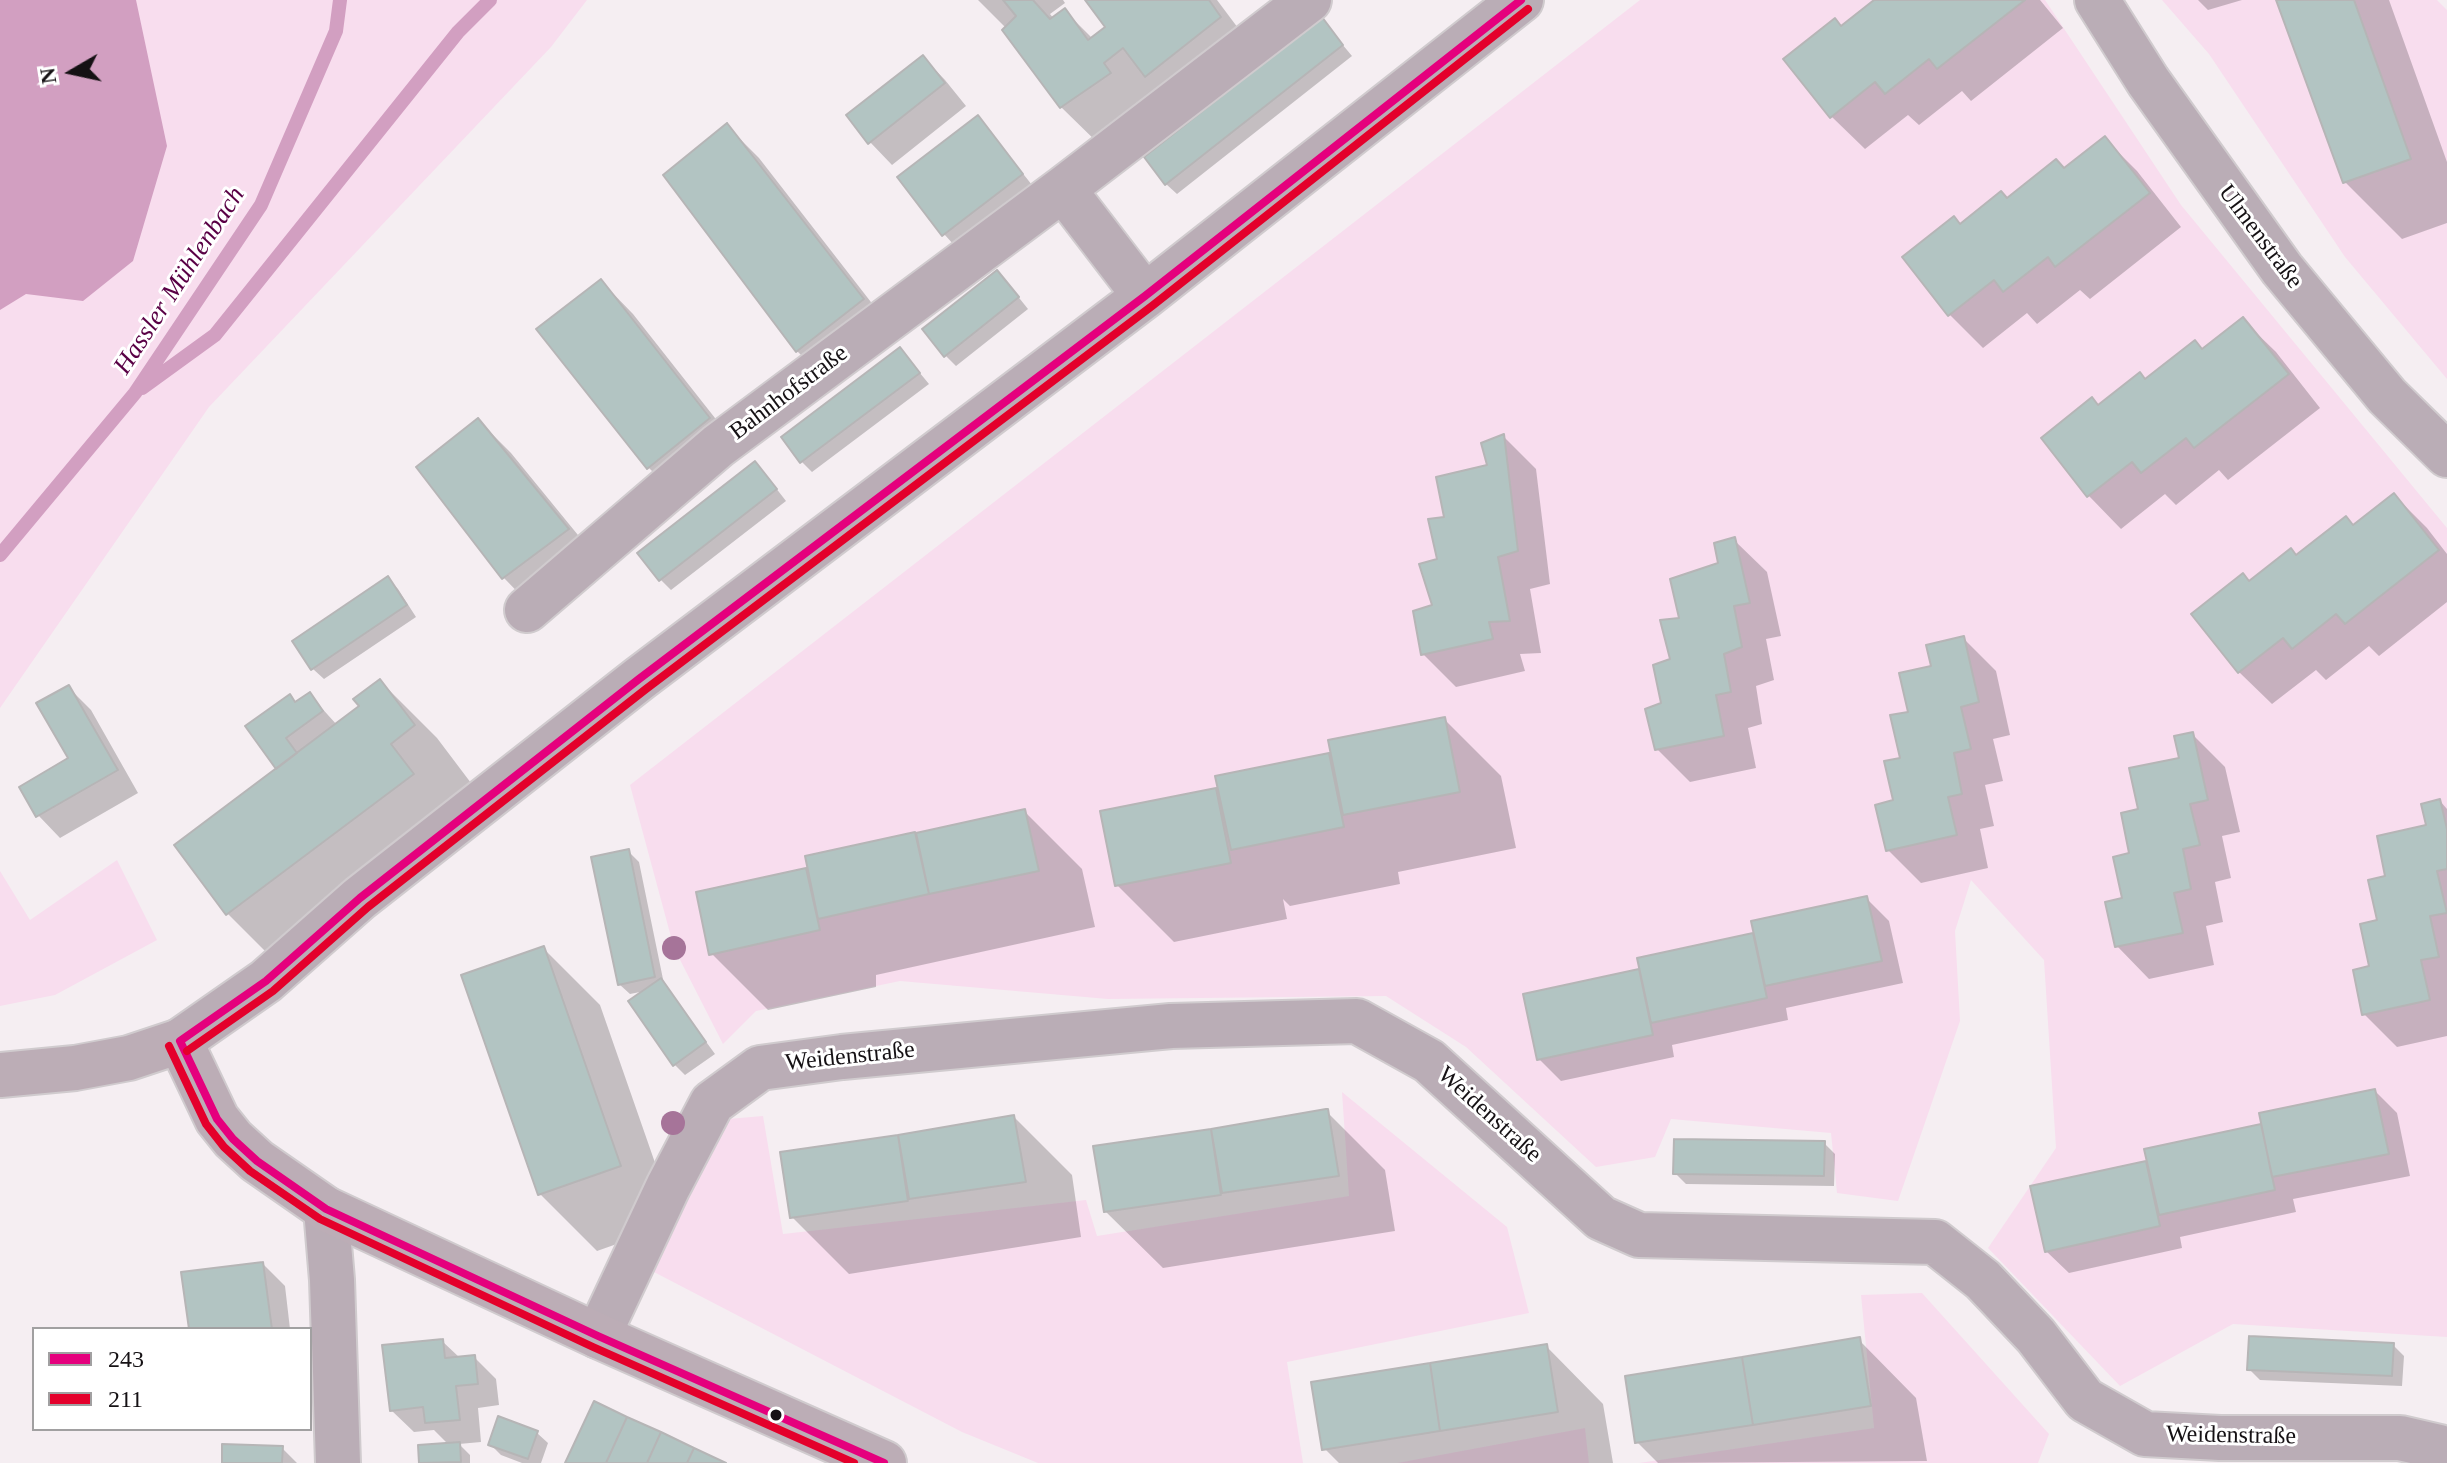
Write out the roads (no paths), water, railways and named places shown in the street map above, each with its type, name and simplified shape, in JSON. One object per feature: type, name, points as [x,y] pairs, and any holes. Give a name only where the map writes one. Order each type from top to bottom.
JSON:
[{"type":"main road","points":[[0,1075],[75,1068],[129,1058],[180,1041],[217,1119],[233,1139],[257,1161],[326,1209],[598,1336],[884,1463]]},
{"type":"street","name":"Bahnhofstraße","points":[[527,610],[718,446],[1063,189],[1309,0]]},
{"type":"street","points":[[180,1041],[266,981],[360,898],[639,679],[1145,296],[1521,0]]},
{"type":"street","name":"Ulmenstraße","points":[[2097,0],[2148,81],[2282,269],[2387,396],[2447,455]]},
{"type":"street","points":[[1063,189],[1145,296]]},
{"type":"street","name":"Weidenstraße","points":[[598,1336],[668,1187],[712,1103],[760,1068],[842,1057],[1171,1026],[1357,1021],[1429,1061],[1601,1218],[1639,1235],[1935,1242],[1993,1291],[2036,1336],[2085,1400],[2145,1434],[2220,1438],[2400,1438],[2439,1447],[2447,1452]]},
{"type":"street","points":[[326,1209],[332,1280],[338,1463]]},
{"type":"waterway","name":"Hassler Mühlenbach","points":[[0,555],[135,393],[261,205],[336,31],[340,0]]},
{"type":"waterway","points":[[142,388],[215,335],[458,32],[490,0]]}]
